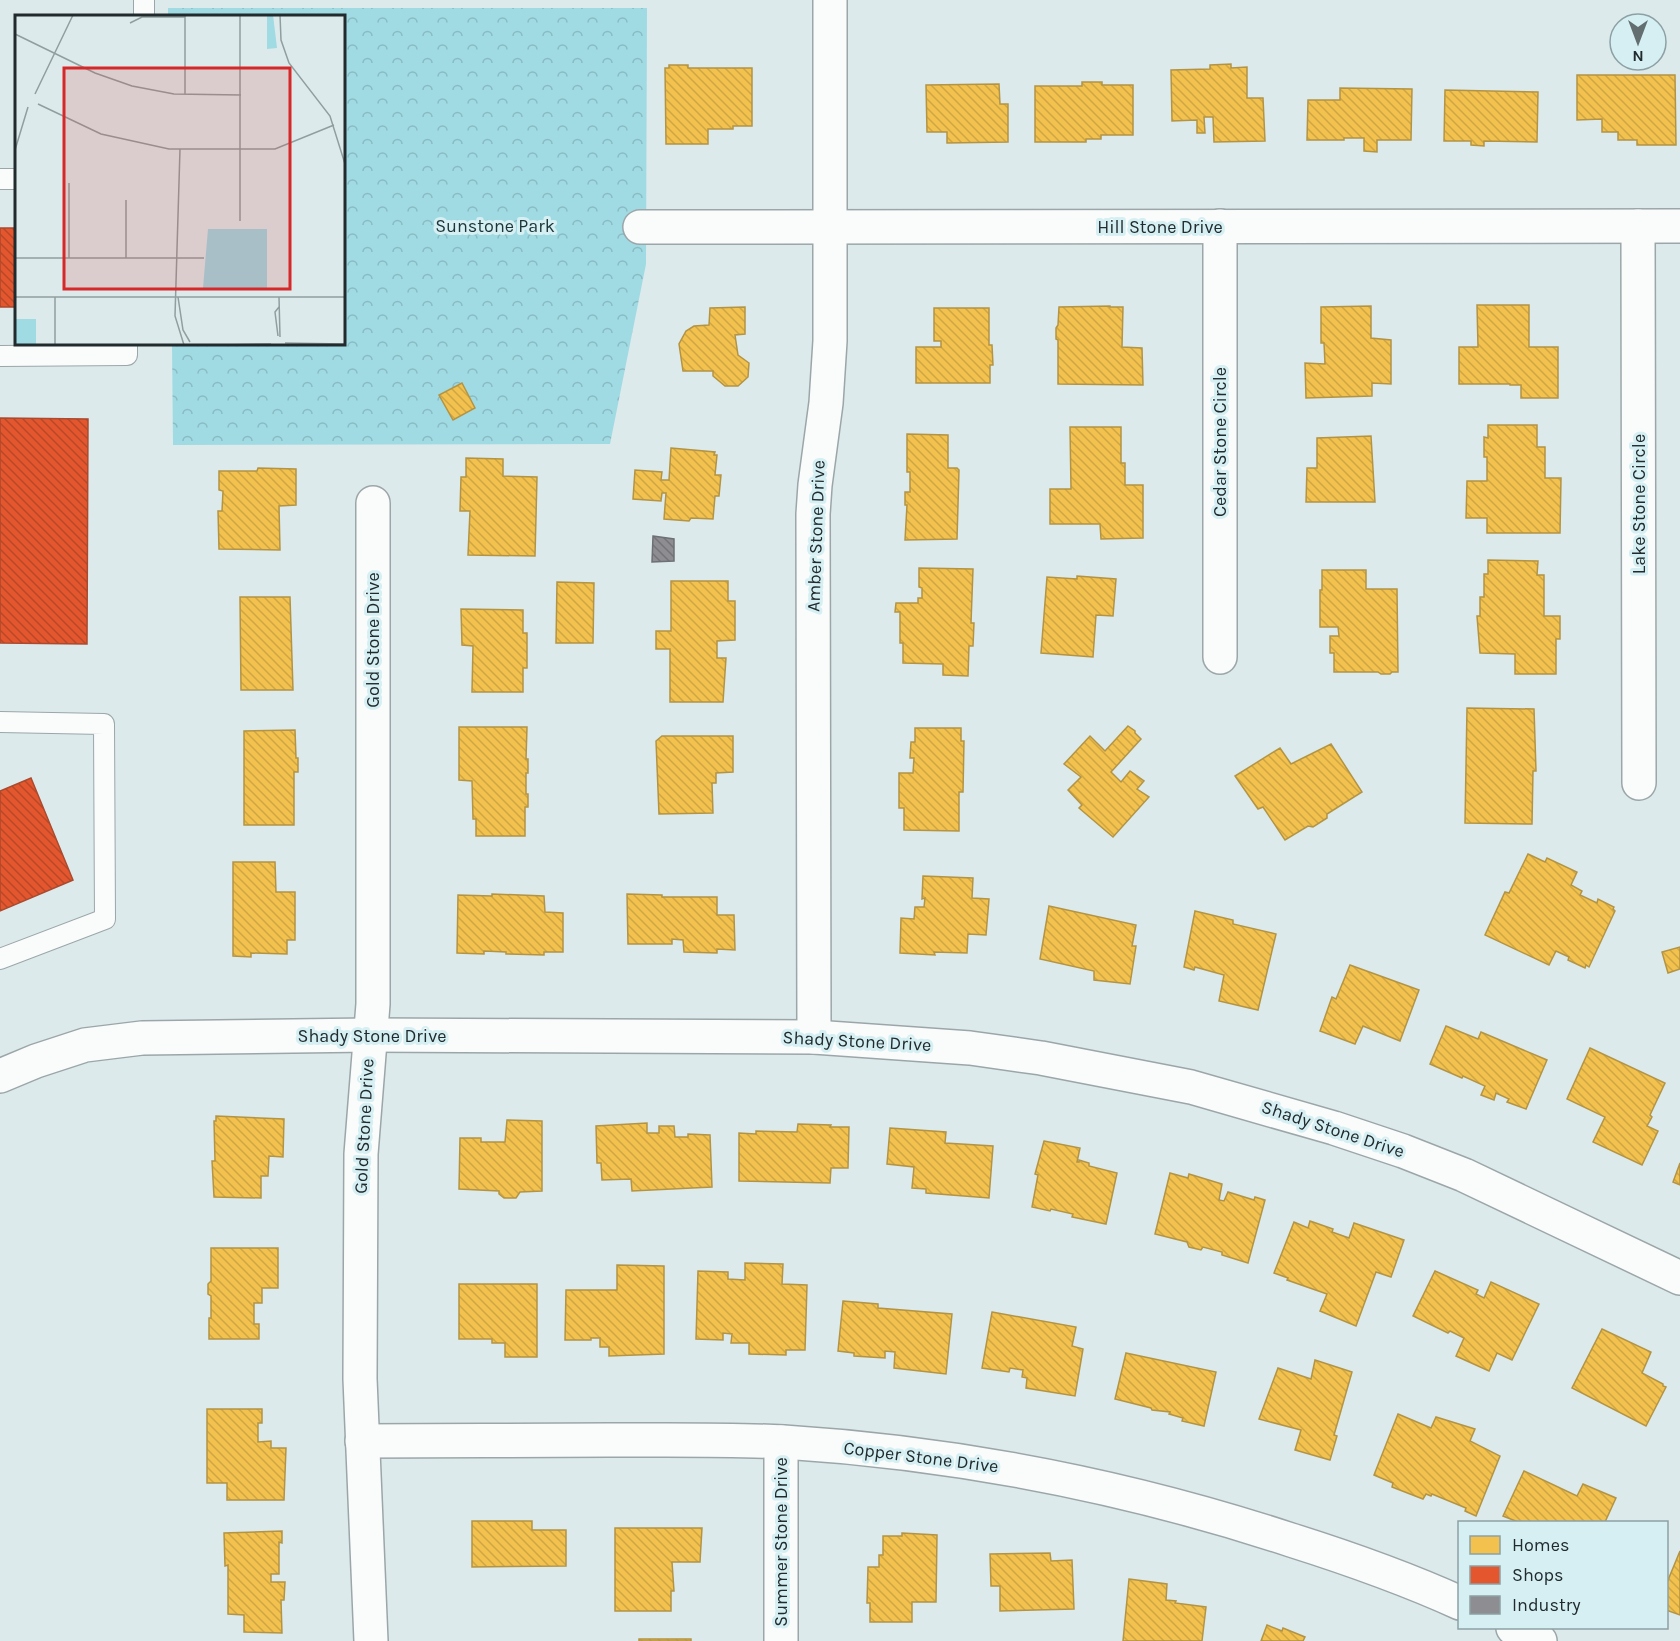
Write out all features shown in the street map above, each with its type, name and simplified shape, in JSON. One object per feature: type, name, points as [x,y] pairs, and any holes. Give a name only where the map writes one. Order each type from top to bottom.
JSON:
[{"type":"street","name":"Amber Stone Drive","points":[[814,1036],[813,514],[829,374],[830,0]]},
{"type":"street","name":"Cedar Stone Circle","points":[[1220,226],[1220,657]]},
{"type":"street","name":"Lake Stone Circle","points":[[1638,226],[1639,783]]},
{"type":"street","name":"Hill Stone Drive","points":[[640,227],[1680,226]]},
{"type":"street","name":"Gold Stone Drive","points":[[371,1641],[360,1379],[360,1196],[373,1004],[373,503]]},
{"type":"street","name":"Shady Stone Drive","points":[[0,1076],[60,1052],[111,1041],[142,1038],[370,1035],[814,1036],[970,1048],[1041,1058],[1191,1087],[1263,1106],[1403,1151],[1464,1175],[1680,1278]]},
{"type":"street","name":"Copper Stone Drive","points":[[362,1440],[781,1442],[862,1448],[934,1457],[1014,1469],[1091,1485],[1242,1524],[1384,1572],[1458,1602]]},
{"type":"street","name":"Summer Stone Drive","points":[[781,1442],[781,1641]]},
{"type":"street","points":[[1515,1629],[1540,1641]]},
{"type":"lane","points":[[0,356],[127,355],[128,345]]},
{"type":"lane","points":[[0,722],[104,724],[105,920],[0,959]]},
{"type":"green space","name":"Sunstone Park","points":[[168,8],[647,8],[646,264],[610,444],[173,445],[172,345],[345,345],[345,15],[168,15]]},
{"type":"building: Homes","points":[[1231,64],[1231,68],[1247,67],[1247,98],[1263,98],[1265,141],[1214,142],[1213,117],[1204,117],[1205,133],[1197,133],[1197,120],[1172,121],[1171,70],[1210,69],[1210,65]]},
{"type":"building: Homes","points":[[669,65],[688,65],[688,68],[752,68],[752,126],[708,129],[708,144],[666,144],[665,68],[669,68]]},
{"type":"building: Homes","points":[[1577,75],[1675,75],[1676,145],[1637,145],[1637,140],[1618,140],[1618,132],[1602,132],[1602,119],[1577,120]]},
{"type":"building: Homes","points":[[1082,82],[1102,82],[1102,85],[1133,85],[1133,135],[1101,135],[1101,139],[1086,139],[1086,142],[1035,142],[1035,86],[1082,86]]},
{"type":"building: Homes","points":[[999,84],[1000,104],[1008,104],[1008,142],[947,143],[947,132],[927,132],[926,85]]},
{"type":"building: Homes","points":[[1340,88],[1412,89],[1411,140],[1377,140],[1377,152],[1364,151],[1364,138],[1307,140],[1308,100],[1340,100]]},
{"type":"building: Homes","points":[[1445,90],[1538,92],[1537,142],[1484,141],[1484,146],[1471,145],[1471,141],[1444,141]]},
{"type":"building: Homes","points":[[1477,305],[1529,305],[1529,347],[1558,347],[1558,398],[1521,398],[1521,385],[1459,384],[1459,347],[1478,347]]},
{"type":"building: Homes","points":[[1371,306],[1371,338],[1391,340],[1391,384],[1372,383],[1372,396],[1306,398],[1305,363],[1325,364],[1324,343],[1321,343],[1321,307]]},
{"type":"building: Homes","points":[[745,307],[745,334],[735,335],[738,355],[749,363],[748,377],[738,386],[725,386],[713,376],[713,371],[683,371],[679,344],[686,331],[694,326],[709,325],[710,308]]},
{"type":"building: Homes","points":[[1059,307],[1123,307],[1122,347],[1142,348],[1143,385],[1058,384],[1056,328]]},
{"type":"building: Homes","points":[[934,308],[989,308],[989,345],[992,345],[993,365],[990,365],[990,383],[916,383],[916,347],[941,347],[941,341],[934,341]]},
{"type":"building: Homes","points":[[462,383],[475,408],[453,420],[439,395]]},
{"type":"building: Homes","points":[[1488,425],[1537,425],[1537,447],[1545,447],[1545,478],[1561,478],[1560,533],[1487,533],[1487,518],[1466,518],[1467,481],[1487,481],[1484,437],[1488,438]]},
{"type":"building: Homes","points":[[1070,427],[1121,427],[1121,463],[1125,463],[1125,485],[1143,485],[1143,538],[1101,539],[1100,524],[1050,524],[1050,489],[1071,489]]},
{"type":"building: Homes","points":[[907,434],[948,435],[948,468],[959,470],[957,539],[905,540],[907,505],[905,505],[905,492],[910,492],[910,472],[907,472]]},
{"type":"building: Homes","points":[[1371,436],[1375,502],[1306,502],[1307,468],[1317,468],[1317,438]]},
{"type":"building: Homes","points":[[671,448],[715,452],[714,455],[717,455],[715,475],[721,475],[719,496],[715,496],[713,519],[691,518],[689,521],[664,519],[666,493],[662,493],[661,501],[633,499],[635,470],[662,472],[661,480],[669,480]]},
{"type":"building: Homes","points":[[466,458],[503,459],[503,476],[537,477],[535,556],[468,555],[470,511],[460,511],[461,477],[466,477]]},
{"type":"building: Homes","points":[[258,468],[296,469],[296,505],[279,506],[280,550],[219,549],[218,511],[222,511],[223,491],[219,490],[219,471],[257,471]]},
{"type":"building: Homes","points":[[1488,560],[1538,561],[1537,575],[1544,575],[1544,616],[1560,616],[1560,639],[1556,639],[1556,674],[1515,674],[1515,654],[1480,653],[1477,616],[1480,616],[1480,597],[1484,597],[1484,574],[1488,574]]},
{"type":"building: Homes","points":[[919,568],[973,569],[971,623],[974,623],[973,646],[969,646],[968,676],[943,675],[943,664],[903,663],[903,643],[900,643],[900,612],[895,612],[896,603],[918,603],[918,598],[922,598],[922,588],[919,587]]},
{"type":"building: Homes","points":[[1322,570],[1366,570],[1366,589],[1397,589],[1398,672],[1381,674],[1378,672],[1334,672],[1334,653],[1330,653],[1330,636],[1339,636],[1338,627],[1320,627]]},
{"type":"building: Homes","points":[[1077,576],[1116,579],[1113,616],[1096,615],[1093,657],[1041,653],[1047,577],[1077,579]]},
{"type":"building: Homes","points":[[671,581],[728,581],[728,601],[735,601],[735,640],[717,641],[717,658],[726,658],[723,702],[670,702],[670,649],[656,649],[656,631],[671,631]]},
{"type":"building: Homes","points":[[557,582],[594,583],[593,643],[556,643]]},
{"type":"building: Homes","points":[[240,597],[290,597],[293,690],[241,690]]},
{"type":"building: Homes","points":[[461,609],[523,610],[523,633],[527,633],[527,668],[523,668],[523,692],[472,692],[473,646],[462,645]]},
{"type":"building: Homes","points":[[1467,708],[1534,709],[1536,771],[1533,771],[1532,824],[1465,823]]},
{"type":"building: Homes","points":[[1128,726],[1141,739],[1111,772],[1121,782],[1130,771],[1144,781],[1137,789],[1149,797],[1113,837],[1079,808],[1082,805],[1068,790],[1081,777],[1064,764],[1090,736],[1105,751]]},
{"type":"building: Homes","points":[[459,727],[527,727],[526,794],[528,794],[528,807],[525,807],[525,836],[476,836],[472,781],[459,780]]},
{"type":"building: Homes","points":[[915,728],[961,728],[961,741],[964,741],[963,792],[959,792],[959,831],[904,830],[904,808],[899,808],[899,773],[913,773],[914,758],[910,758],[911,742],[915,742]]},
{"type":"building: Homes","points":[[295,730],[298,772],[294,772],[294,825],[244,825],[244,731]]},
{"type":"building: Homes","points":[[662,736],[733,736],[733,772],[716,773],[716,783],[712,783],[713,813],[659,814],[656,741]]},
{"type":"building: Homes","points":[[1331,744],[1362,792],[1327,814],[1327,818],[1313,827],[1308,826],[1285,840],[1263,807],[1258,809],[1235,776],[1280,748],[1291,764]]},
{"type":"building: Homes","points":[[1528,854],[1545,862],[1547,858],[1577,872],[1571,885],[1582,891],[1580,895],[1597,903],[1598,899],[1614,907],[1615,911],[1589,967],[1586,965],[1585,968],[1568,960],[1569,957],[1556,951],[1549,965],[1485,935],[1505,892],[1509,893]]},
{"type":"building: Homes","points":[[233,862],[275,862],[276,892],[295,892],[295,940],[287,940],[287,954],[251,953],[251,957],[233,956]]},
{"type":"building: Homes","points":[[923,876],[973,878],[972,898],[989,899],[986,935],[968,934],[967,953],[934,952],[935,955],[900,953],[901,918],[914,919],[915,907],[924,907]]},
{"type":"building: Homes","points":[[492,894],[544,896],[545,912],[563,913],[563,952],[544,952],[544,955],[484,951],[484,954],[457,953],[458,895],[492,896]]},
{"type":"building: Homes","points":[[627,894],[662,895],[662,897],[717,897],[717,915],[734,915],[735,950],[717,949],[717,953],[684,952],[683,940],[672,939],[672,944],[628,944]]},
{"type":"building: Homes","points":[[1049,906],[1136,925],[1132,946],[1136,946],[1130,984],[1094,980],[1094,971],[1040,959]]},
{"type":"building: Homes","points":[[1195,911],[1233,920],[1233,924],[1276,934],[1258,1010],[1219,1001],[1224,975],[1195,967],[1194,970],[1184,967]]},
{"type":"building: Homes","points":[[1680,947],[1680,969],[1668,973],[1662,952]]},
{"type":"building: Homes","points":[[1350,965],[1419,990],[1400,1041],[1363,1026],[1355,1044],[1320,1031],[1332,997],[1336,999]]},
{"type":"building: Homes","points":[[1446,1026],[1478,1039],[1481,1032],[1547,1060],[1526,1109],[1507,1102],[1509,1099],[1496,1093],[1494,1100],[1481,1095],[1485,1086],[1430,1064]]},
{"type":"building: Homes","points":[[1590,1048],[1665,1083],[1647,1126],[1658,1131],[1642,1165],[1593,1142],[1605,1117],[1567,1099]]},
{"type":"building: Homes","points":[[216,1116],[284,1119],[283,1157],[269,1156],[268,1176],[261,1176],[261,1198],[214,1197],[212,1161],[215,1161],[214,1121],[216,1121]]},
{"type":"building: Homes","points":[[507,1120],[542,1121],[542,1191],[520,1192],[516,1198],[504,1198],[499,1191],[459,1189],[460,1138],[481,1138],[481,1142],[505,1142]]},
{"type":"building: Homes","points":[[647,1123],[647,1133],[659,1133],[659,1126],[674,1126],[675,1137],[688,1137],[688,1134],[710,1135],[712,1187],[632,1191],[631,1179],[602,1180],[601,1163],[597,1163],[596,1126]]},
{"type":"building: Homes","points":[[798,1124],[849,1127],[848,1168],[831,1168],[830,1183],[739,1181],[739,1133],[797,1132]]},
{"type":"building: Homes","points":[[890,1128],[946,1132],[945,1143],[993,1146],[989,1198],[926,1193],[926,1189],[912,1188],[914,1167],[887,1164]]},
{"type":"building: Homes","points":[[1044,1141],[1080,1148],[1077,1162],[1079,1160],[1089,1163],[1089,1166],[1117,1173],[1106,1224],[1072,1217],[1073,1214],[1032,1207],[1038,1175],[1035,1174]]},
{"type":"building: Homes","points":[[1680,1163],[1680,1185],[1673,1182]]},
{"type":"building: Homes","points":[[1170,1173],[1188,1178],[1189,1174],[1222,1184],[1219,1200],[1224,1201],[1228,1192],[1254,1200],[1255,1197],[1265,1200],[1248,1263],[1222,1255],[1222,1252],[1203,1247],[1201,1250],[1189,1247],[1187,1242],[1155,1234]]},
{"type":"building: Homes","points":[[1310,1221],[1333,1229],[1332,1232],[1349,1238],[1354,1223],[1404,1240],[1391,1277],[1376,1272],[1356,1326],[1320,1311],[1327,1294],[1274,1273],[1294,1222],[1308,1228]]},
{"type":"building: Homes","points":[[211,1248],[278,1248],[278,1288],[262,1288],[262,1303],[254,1303],[254,1324],[259,1324],[259,1339],[209,1339],[211,1296],[208,1294],[208,1284],[211,1281]]},
{"type":"building: Homes","points":[[745,1263],[783,1264],[782,1284],[807,1285],[805,1350],[786,1350],[786,1355],[749,1354],[749,1343],[731,1343],[732,1334],[723,1333],[723,1340],[696,1339],[698,1271],[728,1272],[728,1279],[745,1280]]},
{"type":"building: Homes","points":[[617,1265],[664,1266],[664,1354],[609,1356],[609,1347],[600,1347],[600,1338],[565,1340],[566,1290],[617,1290]]},
{"type":"building: Homes","points":[[1435,1271],[1478,1290],[1476,1294],[1484,1298],[1491,1282],[1539,1304],[1512,1360],[1497,1353],[1489,1371],[1456,1356],[1464,1338],[1413,1316]]},
{"type":"building: Homes","points":[[459,1284],[537,1284],[537,1357],[505,1357],[505,1343],[492,1343],[492,1339],[459,1339]]},
{"type":"building: Homes","points":[[843,1301],[878,1304],[878,1308],[952,1314],[946,1374],[894,1368],[895,1352],[885,1351],[885,1358],[854,1356],[854,1353],[838,1351]]},
{"type":"building: Homes","points":[[992,1312],[1076,1327],[1072,1346],[1083,1349],[1075,1396],[1026,1388],[1027,1378],[1022,1377],[1023,1370],[1010,1368],[1009,1372],[982,1368]]},
{"type":"building: Homes","points":[[1602,1329],[1651,1352],[1642,1373],[1666,1387],[1646,1426],[1572,1388]]},
{"type":"building: Homes","points":[[1126,1353],[1216,1372],[1204,1426],[1182,1421],[1183,1418],[1169,1414],[1170,1412],[1152,1410],[1115,1399]]},
{"type":"building: Homes","points":[[1315,1360],[1352,1372],[1334,1435],[1337,1436],[1330,1460],[1295,1450],[1301,1430],[1259,1419],[1278,1368],[1311,1379]]},
{"type":"building: Homes","points":[[207,1409],[262,1409],[262,1423],[258,1423],[258,1442],[271,1441],[271,1448],[286,1448],[284,1500],[227,1500],[227,1483],[207,1483]]},
{"type":"building: Homes","points":[[1398,1414],[1431,1428],[1436,1417],[1475,1429],[1470,1441],[1500,1456],[1476,1516],[1465,1511],[1466,1508],[1432,1494],[1431,1496],[1426,1494],[1423,1499],[1392,1487],[1393,1483],[1374,1475]]},
{"type":"building: Homes","points":[[1524,1471],[1577,1496],[1583,1484],[1616,1498],[1605,1521],[1516,1521],[1503,1516]]},
{"type":"building: Homes","points":[[472,1521],[532,1521],[532,1530],[566,1530],[566,1566],[472,1567]]},
{"type":"building: Homes","points":[[615,1528],[702,1528],[700,1562],[672,1562],[674,1591],[671,1591],[671,1611],[615,1611]]},
{"type":"building: Homes","points":[[282,1531],[282,1543],[279,1542],[279,1574],[271,1574],[271,1582],[285,1582],[284,1600],[281,1600],[282,1633],[244,1632],[244,1615],[228,1614],[228,1565],[225,1566],[224,1533]]},
{"type":"building: Homes","points":[[902,1533],[937,1535],[936,1602],[912,1602],[912,1622],[870,1622],[870,1603],[867,1603],[868,1567],[879,1567],[879,1555],[883,1555],[883,1536],[902,1536]]},
{"type":"building: Homes","points":[[1680,1551],[1680,1615],[1668,1611],[1668,1580]]},
{"type":"building: Homes","points":[[1050,1553],[1051,1561],[1072,1560],[1074,1609],[1000,1611],[1000,1586],[991,1586],[990,1554]]},
{"type":"building: Homes","points":[[1129,1579],[1167,1584],[1166,1600],[1206,1607],[1202,1641],[1123,1641]]},
{"type":"building: Homes","points":[[1267,1625],[1282,1631],[1283,1628],[1305,1637],[1303,1641],[1261,1641]]},
{"type":"building: Homes","points":[[639,1639],[691,1639],[691,1641],[639,1641]]},
{"type":"building: Shops","points":[[0,228],[15,228],[15,307],[0,307]]},
{"type":"building: Shops","points":[[0,418],[88,419],[87,644],[0,643]]},
{"type":"building: Shops","points":[[31,778],[73,880],[0,911],[0,791]]},
{"type":"building: Industry","points":[[653,536],[674,539],[674,561],[652,562]]}]
